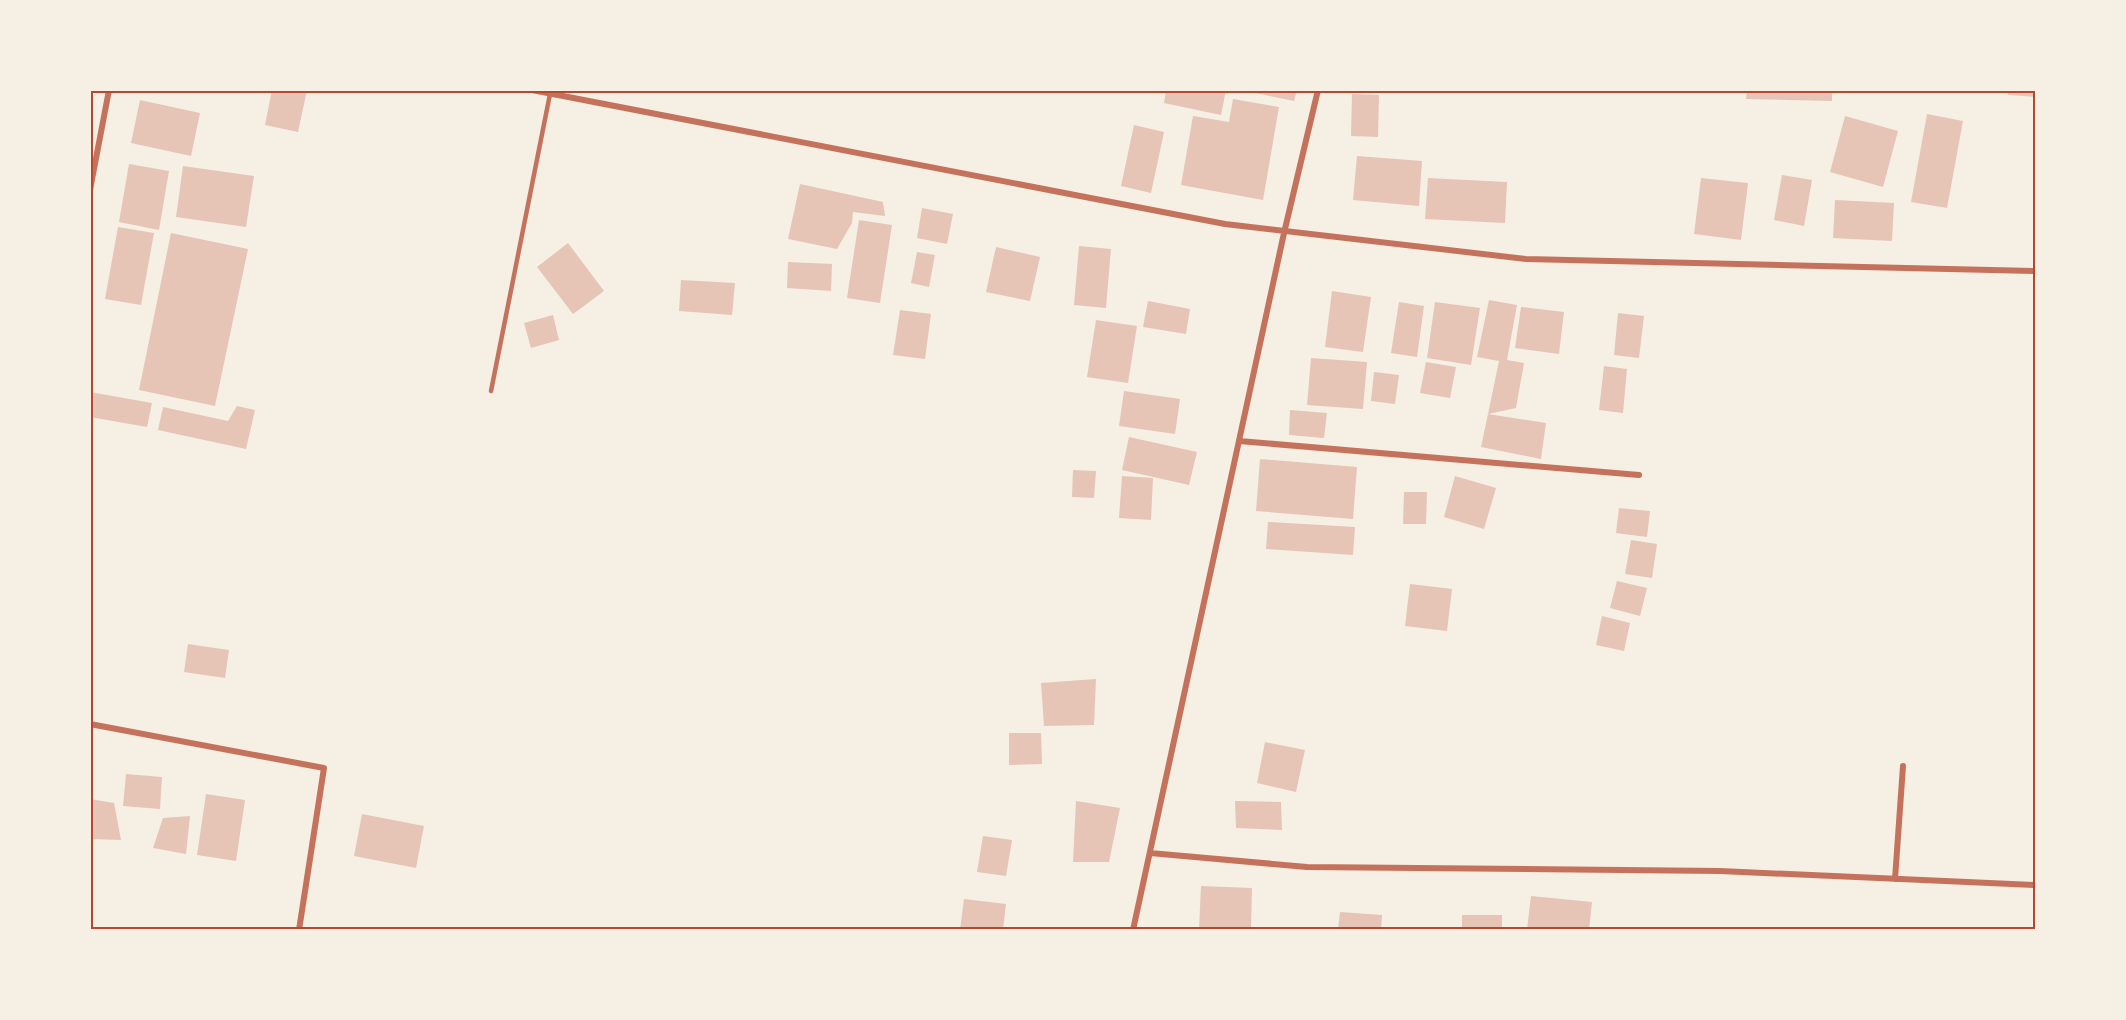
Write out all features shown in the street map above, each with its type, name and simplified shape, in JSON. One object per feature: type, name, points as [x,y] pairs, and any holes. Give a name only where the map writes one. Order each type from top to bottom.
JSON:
[{"type":"street","points":[[90,190],[108,90]]},
{"type":"street","points":[[532,90],[1225,225],[1284,233],[1526,259],[2036,271]]},
{"type":"street","points":[[1133,930],[1284,233],[1318,90]]},
{"type":"street","points":[[1239,441],[1639,475]]},
{"type":"street","points":[[90,724],[324,768],[299,930]]},
{"type":"street","points":[[1895,879],[1903,766]]},
{"type":"street","points":[[1150,853],[1306,867],[1720,871],[2036,885]]},
{"type":"lane","points":[[491,391],[550,94]]},
{"type":"building","points":[[272,90],[307,90],[298,132],[265,125]]},
{"type":"building","points":[[1166,90],[1226,90],[1221,115],[1164,103]]},
{"type":"building","points":[[1241,90],[1297,90],[1294,101]]},
{"type":"building","points":[[1747,90],[1832,90],[1832,101],[1746,99]]},
{"type":"building","points":[[2008,90],[2036,90],[2036,97],[2008,95]]},
{"type":"building","points":[[1352,94],[1379,95],[1378,137],[1351,136]]},
{"type":"building","points":[[1233,99],[1279,107],[1263,200],[1181,185],[1193,116],[1229,122]]},
{"type":"building","points":[[140,100],[200,113],[191,156],[131,143]]},
{"type":"building","points":[[1927,114],[1963,121],[1947,208],[1911,202]]},
{"type":"building","points":[[1845,116],[1898,131],[1883,187],[1830,172]]},
{"type":"building","points":[[1134,125],[1164,132],[1151,193],[1121,186]]},
{"type":"building","points":[[1357,156],[1422,161],[1419,206],[1353,200]]},
{"type":"building","points":[[129,164],[169,171],[159,230],[119,222]]},
{"type":"building","points":[[183,166],[254,176],[246,227],[176,217]]},
{"type":"building","points":[[1782,175],[1812,180],[1804,226],[1774,220]]},
{"type":"building","points":[[1428,178],[1507,182],[1505,223],[1425,219]]},
{"type":"building","points":[[1701,178],[1748,183],[1741,240],[1694,234]]},
{"type":"building","points":[[800,184],[883,202],[885,216],[853,212],[852,223],[837,249],[788,239]]},
{"type":"building","points":[[1835,200],[1894,203],[1892,241],[1833,238]]},
{"type":"building","points":[[922,208],[953,214],[947,244],[917,238]]},
{"type":"building","points":[[859,220],[892,225],[880,303],[847,298]]},
{"type":"building","points":[[118,227],[154,233],[141,305],[105,299]]},
{"type":"building","points":[[171,233],[248,249],[215,406],[139,390]]},
{"type":"building","points":[[568,243],[604,291],[573,314],[537,267]]},
{"type":"building","points":[[1079,246],[1111,249],[1106,308],[1074,305]]},
{"type":"building","points":[[996,247],[1040,257],[1030,301],[986,292]]},
{"type":"building","points":[[917,252],[935,255],[929,287],[911,283]]},
{"type":"building","points":[[788,262],[832,264],[831,291],[787,288]]},
{"type":"building","points":[[681,280],[735,283],[732,315],[679,311]]},
{"type":"building","points":[[1332,291],[1371,297],[1363,352],[1325,347]]},
{"type":"building","points":[[1489,300],[1517,305],[1507,360],[1524,363],[1516,408],[1488,414],[1499,361],[1477,357]]},
{"type":"building","points":[[1148,301],[1190,309],[1186,334],[1143,327]]},
{"type":"building","points":[[1399,302],[1424,306],[1417,357],[1391,353]]},
{"type":"building","points":[[1435,302],[1480,308],[1471,365],[1427,358]]},
{"type":"building","points":[[1521,307],[1564,312],[1559,354],[1515,348]]},
{"type":"building","points":[[900,310],[931,314],[925,359],[893,355]]},
{"type":"building","points":[[1618,313],[1644,316],[1639,358],[1614,355]]},
{"type":"building","points":[[553,315],[559,340],[531,348],[524,323]]},
{"type":"building","points":[[1096,320],[1137,326],[1128,383],[1087,377]]},
{"type":"building","points":[[1311,358],[1367,362],[1363,409],[1307,405]]},
{"type":"building","points":[[1426,362],[1456,367],[1450,398],[1420,393]]},
{"type":"building","points":[[1604,366],[1627,369],[1623,413],[1599,410]]},
{"type":"building","points":[[1374,372],[1399,375],[1395,404],[1371,401]]},
{"type":"building","points":[[1124,391],[1180,399],[1175,434],[1119,426]]},
{"type":"building","points":[[90,392],[152,403],[147,427],[90,417]]},
{"type":"building","points":[[237,406],[255,410],[246,449],[158,430],[163,407],[228,421]]},
{"type":"building","points":[[1290,410],[1327,413],[1324,438],[1289,435]]},
{"type":"building","points":[[1488,414],[1546,423],[1541,459],[1481,447]]},
{"type":"building","points":[[1129,437],[1197,452],[1189,485],[1122,470]]},
{"type":"building","points":[[1260,459],[1357,467],[1353,519],[1256,511]]},
{"type":"building","points":[[1073,470],[1096,471],[1094,498],[1072,497]]},
{"type":"building","points":[[1122,476],[1153,478],[1151,520],[1119,518]]},
{"type":"building","points":[[1455,476],[1496,488],[1484,529],[1444,517]]},
{"type":"building","points":[[1404,492],[1427,492],[1426,524],[1403,524]]},
{"type":"building","points":[[1619,508],[1650,511],[1647,537],[1616,533]]},
{"type":"building","points":[[1268,522],[1355,527],[1353,555],[1266,549]]},
{"type":"building","points":[[1631,540],[1657,544],[1652,578],[1625,574]]},
{"type":"building","points":[[1617,581],[1647,588],[1640,616],[1610,608]]},
{"type":"building","points":[[1410,584],[1452,589],[1447,631],[1405,626]]},
{"type":"building","points":[[1602,616],[1630,623],[1624,651],[1596,645]]},
{"type":"building","points":[[188,644],[229,650],[225,678],[184,672]]},
{"type":"building","points":[[1096,679],[1094,725],[1044,726],[1041,683]]},
{"type":"building","points":[[1009,733],[1041,733],[1042,764],[1009,765]]},
{"type":"building","points":[[1265,742],[1305,750],[1296,792],[1257,783]]},
{"type":"building","points":[[126,774],[162,777],[160,809],[123,806]]},
{"type":"building","points":[[206,794],[245,800],[236,861],[197,855]]},
{"type":"building","points":[[90,799],[114,803],[121,840],[90,839]]},
{"type":"building","points":[[1076,801],[1120,808],[1109,862],[1073,862]]},
{"type":"building","points":[[1235,801],[1281,802],[1282,830],[1236,828]]},
{"type":"building","points":[[362,814],[424,826],[416,868],[354,856]]},
{"type":"building","points":[[190,816],[186,854],[153,848],[163,818]]},
{"type":"building","points":[[983,836],[1012,840],[1006,876],[977,872]]},
{"type":"building","points":[[1201,886],[1252,888],[1251,930],[1199,930]]},
{"type":"building","points":[[1531,896],[1592,902],[1589,930],[1527,930]]},
{"type":"building","points":[[964,899],[1006,904],[1003,930],[960,930]]},
{"type":"building","points":[[1340,912],[1382,915],[1381,930],[1338,930]]},
{"type":"building","points":[[1462,915],[1502,915],[1502,930],[1462,930]]}]
